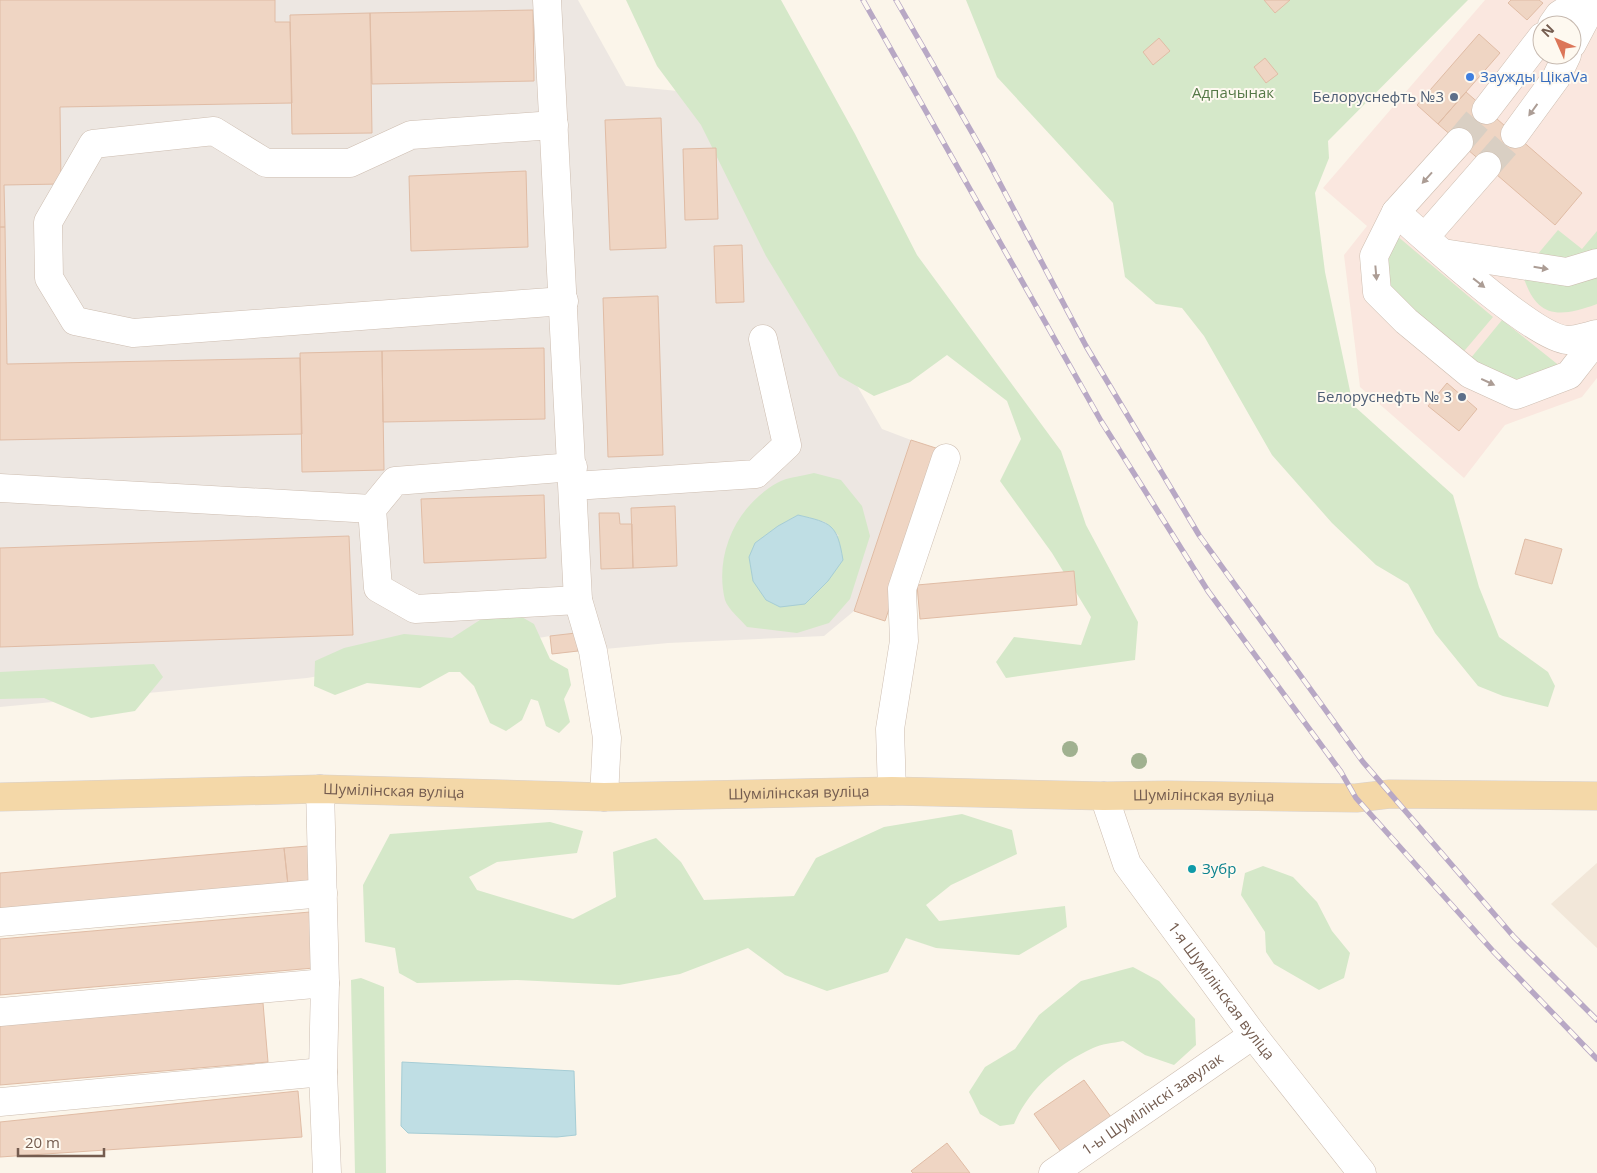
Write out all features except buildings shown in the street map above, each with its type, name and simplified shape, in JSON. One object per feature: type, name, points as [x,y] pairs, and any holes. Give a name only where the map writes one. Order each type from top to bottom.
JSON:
[{"type":"main road","name":"Шумілінская вуліца","points":[[0,796],[320,789],[604,797],[892,792],[1356,798],[1390,794],[1597,796]]},
{"type":"street","points":[[547,0],[574,476],[578,600],[593,651],[607,738],[604,797]]},
{"type":"street","points":[[1559,15],[1582,0]]},
{"type":"street","points":[[1582,25],[1595,0]]},
{"type":"street","points":[[1486,110],[1532,50]]},
{"type":"street","points":[[1515,134],[1556,78],[1562,65]]},
{"type":"street","points":[[554,125],[411,135],[350,163],[266,163],[214,132],[93,144],[48,222],[49,278],[76,321],[133,333],[564,301]]},
{"type":"street","points":[[1459,142],[1396,212],[1374,256],[1377,292],[1406,321],[1470,374],[1516,395],[1569,375],[1597,339]]},
{"type":"street","points":[[1433,245],[1487,166]]},
{"type":"street","points":[[1396,212],[1433,245],[1531,324],[1566,340],[1597,334]]},
{"type":"street","points":[[1433,245],[1567,272],[1597,263]]},
{"type":"street","points":[[578,600],[415,610],[378,588],[372,509],[396,481],[574,476],[756,474],[787,445],[763,339]]},
{"type":"street","points":[[892,792],[890,729],[904,641],[902,589],[946,458]]},
{"type":"street","points":[[0,488],[372,509]]},
{"type":"street","points":[[320,789],[325,983],[323,1072],[327,1173]]},
{"type":"street","name":"1-я Шумілінская вуліца","points":[[1104,796],[1127,864],[1253,1035],[1362,1173]]},
{"type":"street","points":[[0,922],[323,893]]},
{"type":"street","points":[[0,1012],[325,983]]},
{"type":"street","name":"1-ы Шумілінскі завулак","points":[[1053,1173],[1253,1035]]},
{"type":"street","points":[[0,1102],[323,1072]]},
{"type":"shaded area","points":[[0,0],[578,0],[626,86],[688,92],[882,429],[911,440],[854,611],[824,636],[668,643],[552,654],[550,636],[307,678],[0,707]]},
{"type":"shaded area","points":[[1485,0],[1597,0],[1597,378],[1582,397],[1505,425],[1464,478],[1360,387],[1344,255],[1367,226],[1323,188]]},
{"type":"shaded area","points":[[1597,863],[1597,948],[1551,904]]},
{"type":"green space","points":[[626,0],[781,0],[855,134],[917,255],[1061,451],[1086,525],[1138,622],[1135,660],[1006,678],[996,662],[1014,637],[1081,645],[1091,617],[1052,553],[1000,481],[1021,439],[1007,401],[947,355],[910,382],[874,396],[839,376],[766,256],[701,125],[657,66]]},
{"type":"green space","name":"Адпачынак","points":[[966,0],[1468,0],[1328,141],[1329,158],[1315,193],[1325,272],[1353,405],[1453,495],[1479,587],[1499,637],[1548,672],[1555,686],[1548,707],[1503,696],[1478,686],[1435,633],[1408,584],[1376,565],[1332,523],[1272,455],[1204,336],[1182,308],[1156,304],[1125,277],[1113,203],[997,77]]},
{"type":"green space","points":[[1558,230],[1582,249],[1597,231],[1597,252],[1575,262],[1537,255]]},
{"type":"green space","points":[[1396,235],[1493,317],[1460,356],[1390,286],[1385,268],[1388,252]]},
{"type":"green space","points":[[1521,269],[1597,272],[1597,304],[1569,312],[1548,310],[1539,305],[1532,297]]},
{"type":"green space","points":[[1502,320],[1561,367],[1537,376],[1509,379],[1492,375],[1470,359]]},
{"type":"green space","points":[[814,473],[841,480],[862,506],[870,536],[850,599],[829,623],[797,633],[747,627],[732,611],[725,600],[722,583],[726,549],[732,533],[750,505],[763,493],[781,481]],"holes":[[[798,515],[825,522],[839,536],[749,557],[764,537]]]},
{"type":"green space","points":[[520,616],[534,624],[550,659],[568,669],[571,685],[564,699],[570,722],[559,733],[546,726],[538,701],[531,699],[522,720],[506,731],[490,723],[474,686],[460,672],[449,672],[420,688],[367,683],[335,695],[314,686],[315,661],[344,648],[404,634],[452,638],[483,618]]},
{"type":"green space","points":[[154,664],[163,677],[135,711],[91,718],[44,698],[0,699],[0,672]]},
{"type":"green space","points":[[962,814],[1012,830],[1017,854],[951,885],[926,905],[939,921],[1065,906],[1067,927],[1019,955],[936,948],[906,938],[888,972],[827,991],[785,975],[748,948],[680,974],[619,985],[517,980],[417,983],[399,973],[395,948],[365,942],[363,885],[390,834],[550,822],[583,831],[577,853],[497,862],[469,877],[477,890],[573,919],[616,897],[613,852],[656,838],[681,862],[704,900],[794,896],[816,858],[884,827]]},
{"type":"green space","points":[[1263,866],[1293,877],[1317,902],[1332,931],[1350,953],[1344,978],[1319,990],[1274,964],[1266,952],[1265,932],[1241,895],[1245,873]]},
{"type":"green space","points":[[1133,967],[1159,981],[1195,1019],[1196,1045],[1174,1065],[1145,1055],[1123,1041],[1093,1048],[1080,1054],[1046,1079],[1020,1111],[1014,1124],[1000,1126],[980,1114],[969,1092],[985,1067],[1015,1049],[1039,1015],[1081,981]]},
{"type":"green space","points":[[361,978],[384,987],[386,1173],[355,1173],[351,980]]},
{"type":"water","points":[[798,515],[819,520],[831,527],[838,539],[843,560],[828,581],[805,604],[780,607],[766,600],[753,581],[749,557],[755,543],[778,526]]},
{"type":"water","points":[[402,1062],[574,1071],[576,1135],[557,1137],[408,1133],[401,1126]]},
{"type":"tunnel","points":[[1459,142],[1486,110]]},
{"type":"tunnel","points":[[1487,166],[1515,134]]},
{"type":"railway","points":[[863,0],[1101,421],[1208,591],[1341,772],[1356,798],[1493,951],[1597,1059]]},
{"type":"railway","points":[[896,0],[986,157],[1086,346],[1199,535],[1363,762],[1514,937],[1597,1020]]},
{"type":"place","name":"Заужды ЦікаVа","points":[[1470,77]]},
{"type":"place","name":"Белоруснефть №3","points":[[1454,97]]},
{"type":"place","name":"Белоруснефть № 3","points":[[1462,397]]},
{"type":"place","name":"Зубр","points":[[1192,869]]}]
